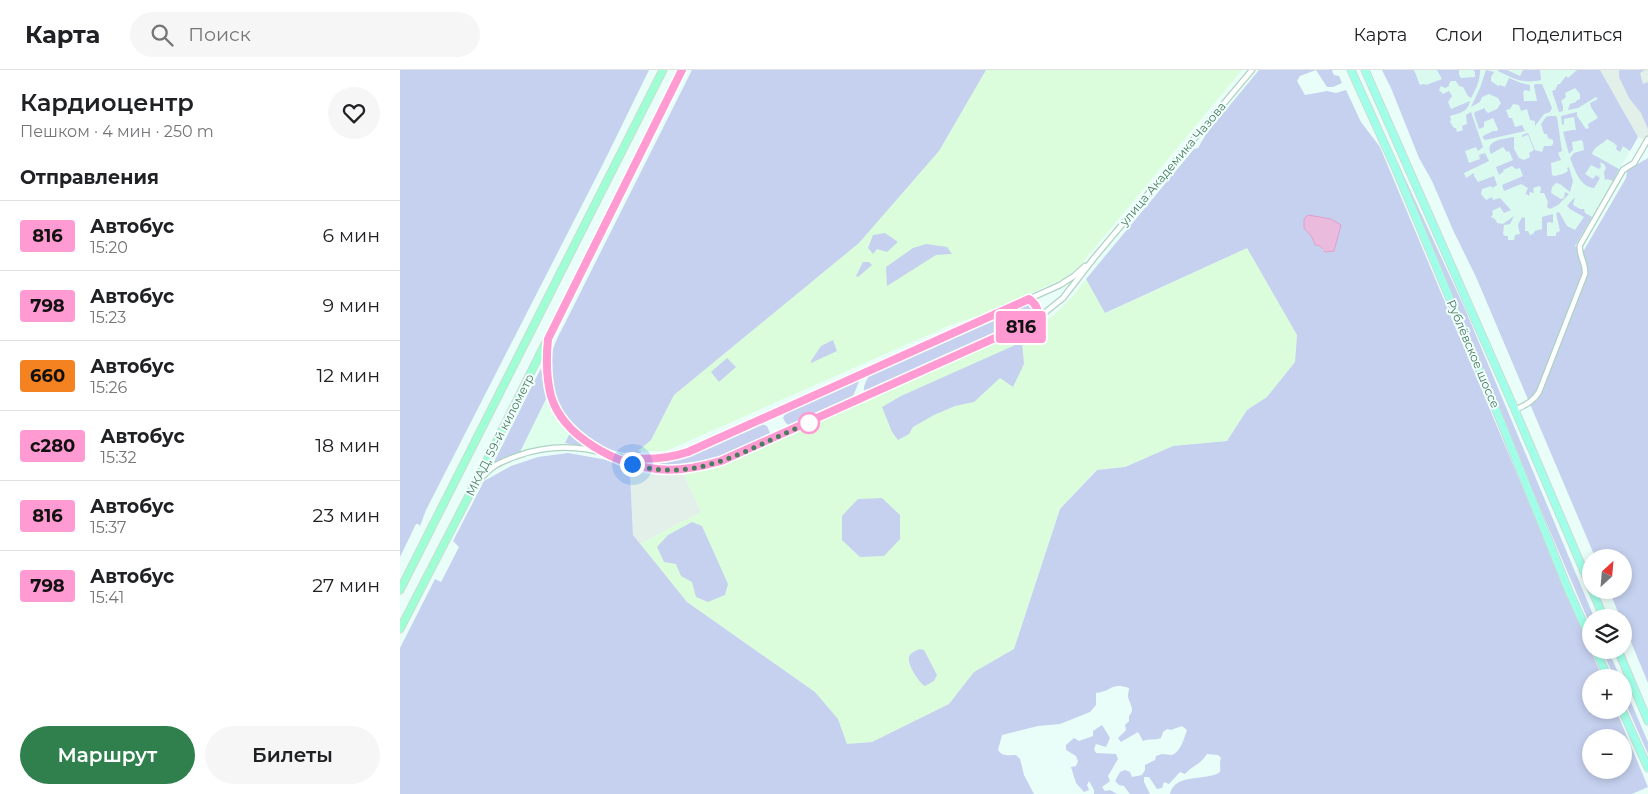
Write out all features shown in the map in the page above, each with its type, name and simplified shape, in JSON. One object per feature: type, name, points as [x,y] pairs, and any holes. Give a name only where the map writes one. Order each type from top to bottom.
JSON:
[{"type":"highway","name":"МКАД, 59-й километр","points":[[400,590],[663,70]]},
{"type":"highway","name":"МКАД, 59-й километр","points":[[400,629],[476,482],[682,70]]},
{"type":"main road","name":"Рублёвское шоссе","points":[[1352,70],[1395,167],[1582,620]]},
{"type":"main road","name":"Рублёвское шоссе","points":[[1365,70],[1582,566]]},
{"type":"main road","points":[[1622,659],[1648,721]]},
{"type":"main road","points":[[1626,719],[1648,768]]},
{"type":"street","name":"улица Академика Чазова","points":[[548,339],[546,363],[551,397],[559,414],[574,432],[586,442],[632,464],[656,469],[687,468],[721,461],[1037,319],[1063,298],[1094,258],[1252,70]]},
{"type":"street","points":[[1515,410],[1535,399],[1539,392],[1585,274],[1586,268],[1579,250],[1580,245],[1623,170],[1634,163],[1648,140]]},
{"type":"street","name":"улица Академика Чазова","points":[[476,482],[493,467],[505,460],[538,450],[566,447],[653,460],[670,458],[688,452],[1060,285],[1074,276],[1094,258]]},
{"type":"shaded area","points":[[400,70],[649,70],[426,510],[420,526],[416,524],[400,557]]},
{"type":"shaded area","points":[[692,70],[986,70],[939,151],[859,243],[674,395],[651,440],[636,455],[615,451],[600,445],[589,438],[571,421],[560,407],[553,391],[550,363],[553,349],[559,336]]},
{"type":"shaded area","points":[[986,70],[1242,70],[1078,268],[1063,279],[978,316],[953,324],[666,451],[637,451],[651,440],[674,395],[859,243],[939,151]]},
{"type":"shaded area","points":[[1259,70],[1316,70],[1300,76],[1297,81],[1305,95],[1327,91],[1336,93],[1346,90],[1361,122],[1380,147],[1582,629],[1582,659],[1594,659],[1599,669],[1582,669],[1582,719],[1620,719],[1624,729],[1582,729],[1582,779],[1632,779],[1632,748],[1648,787],[1632,794],[1170,794],[1173,787],[1184,780],[1207,777],[1220,772],[1221,758],[1218,755],[1207,754],[1185,774],[1180,772],[1169,784],[1164,782],[1162,788],[1157,789],[1149,777],[1144,777],[1144,782],[1150,794],[1130,794],[1124,786],[1119,785],[1115,781],[1120,772],[1125,770],[1130,772],[1132,777],[1142,775],[1145,765],[1155,760],[1156,756],[1162,754],[1172,755],[1178,750],[1187,730],[1182,726],[1171,730],[1167,729],[1163,732],[1161,738],[1143,741],[1138,732],[1121,742],[1118,738],[1126,730],[1125,725],[1129,721],[1132,709],[1128,696],[1129,688],[1115,686],[1096,693],[1096,705],[1090,712],[1060,724],[1038,726],[1002,735],[998,750],[1004,755],[1016,755],[1020,759],[1024,775],[1034,794],[400,794],[400,648],[435,579],[441,582],[458,549],[459,547],[453,541],[484,481],[511,466],[538,457],[568,453],[625,465],[630,473],[633,535],[687,602],[815,692],[838,719],[847,744],[872,742],[949,704],[974,672],[1014,649],[1060,509],[1097,470],[1125,467],[1173,446],[1227,441],[1247,410],[1267,397],[1295,362],[1297,335],[1247,248],[1105,313],[1086,279],[1194,149],[1198,148],[1206,134]],"holes":[[[1304,228],[1335,245],[1334,251],[1323,251],[1320,246],[1315,245],[1312,237]]]},
{"type":"shaded area","points":[[1316,70],[1333,70],[1334,75],[1339,76],[1342,83],[1333,87],[1327,87]]},
{"type":"shaded area","points":[[1382,70],[1414,70],[1420,85],[1426,85],[1442,79],[1437,70],[1459,70],[1461,78],[1475,77],[1473,70],[1480,70],[1477,85],[1471,98],[1456,81],[1451,81],[1449,86],[1445,88],[1441,86],[1439,90],[1443,94],[1449,91],[1452,96],[1448,102],[1451,109],[1470,101],[1465,110],[1450,116],[1450,122],[1457,132],[1463,130],[1462,126],[1467,124],[1466,115],[1471,112],[1483,147],[1478,151],[1476,147],[1465,151],[1469,163],[1480,159],[1479,155],[1485,153],[1489,161],[1464,173],[1466,178],[1474,173],[1478,182],[1494,176],[1497,185],[1492,188],[1491,186],[1482,189],[1481,194],[1486,200],[1492,197],[1493,200],[1500,198],[1511,210],[1504,213],[1500,207],[1492,211],[1491,217],[1497,223],[1503,224],[1514,216],[1510,224],[1504,225],[1503,234],[1508,236],[1508,240],[1514,240],[1515,235],[1520,234],[1518,225],[1522,217],[1525,218],[1525,231],[1528,231],[1530,235],[1542,229],[1542,217],[1553,214],[1553,223],[1547,223],[1547,236],[1556,236],[1556,233],[1560,231],[1556,213],[1559,212],[1567,226],[1575,230],[1584,217],[1567,206],[1575,197],[1573,205],[1584,209],[1585,213],[1592,217],[1575,246],[1584,250],[1626,178],[1627,170],[1648,158],[1648,683],[1632,644],[1632,609],[1617,609],[1613,599],[1632,599],[1632,549],[1592,549],[1476,277],[1432,181],[1419,158]]},
{"type":"shaded area","points":[[1414,70],[1600,70],[1638,137],[1575,246],[1495,253]]},
{"type":"shaded area","points":[[1486,70],[1494,72],[1491,81],[1498,86],[1505,87],[1509,78],[1530,85],[1530,91],[1525,90],[1523,92],[1524,101],[1537,101],[1534,86],[1535,84],[1542,84],[1552,108],[1550,112],[1544,114],[1535,126],[1535,121],[1530,120],[1527,109],[1521,111],[1519,105],[1513,104],[1510,109],[1506,110],[1509,118],[1512,118],[1515,127],[1522,125],[1525,131],[1485,140],[1483,136],[1498,129],[1493,118],[1484,122],[1484,127],[1479,129],[1474,114],[1485,108],[1488,113],[1497,109],[1501,103],[1498,98],[1489,94],[1482,97],[1480,102],[1471,107]]},
{"type":"shaded area","points":[[1498,70],[1507,70],[1520,76],[1523,70],[1540,70],[1541,80],[1519,80]]},
{"type":"shaded area","points":[[1577,70],[1600,70],[1638,137],[1630,151],[1623,146],[1620,152],[1616,149],[1617,146],[1614,143],[1607,139],[1594,149],[1592,154],[1619,169],[1613,181],[1605,180],[1604,172],[1606,168],[1604,164],[1600,162],[1601,167],[1599,169],[1591,165],[1585,174],[1593,179],[1596,175],[1600,178],[1594,188],[1581,181],[1570,158],[1574,153],[1584,150],[1581,140],[1572,142],[1573,150],[1569,154],[1563,132],[1576,130],[1574,117],[1564,119],[1564,124],[1562,125],[1561,116],[1577,112],[1577,116],[1586,129],[1589,128],[1588,124],[1598,118],[1590,103],[1598,99],[1596,97],[1578,108],[1568,110],[1570,104],[1580,99],[1580,94],[1575,88],[1565,93],[1566,97],[1561,101],[1563,111],[1559,112],[1552,91],[1555,90],[1566,76],[1568,78]]},
{"type":"shaded area","points":[[1600,70],[1648,70],[1648,141],[1638,137]]},
{"type":"shaded area","points":[[1619,70],[1645,70],[1640,73],[1643,84],[1648,82],[1648,129],[1641,113],[1629,98],[1619,77]]},
{"type":"shaded area","points":[[1546,117],[1557,117],[1562,151],[1558,153],[1561,160],[1551,163],[1552,175],[1563,174],[1568,171],[1567,168],[1569,167],[1573,181],[1570,192],[1560,184],[1556,183],[1552,187],[1551,193],[1561,199],[1564,198],[1565,192],[1569,194],[1558,205],[1550,209],[1547,207],[1548,202],[1544,193],[1540,193],[1540,186],[1533,188],[1534,193],[1530,192],[1529,196],[1525,195],[1528,188],[1521,184],[1504,191],[1502,185],[1523,176],[1520,168],[1516,169],[1512,166],[1503,170],[1499,175],[1496,167],[1513,160],[1509,151],[1507,152],[1503,147],[1491,154],[1490,146],[1496,141],[1514,137],[1514,149],[1519,158],[1524,160],[1530,157],[1529,153],[1534,150],[1528,135],[1522,137],[1522,135],[1528,133],[1535,150],[1542,152],[1544,146],[1551,146],[1553,144],[1553,140],[1548,138],[1547,134],[1544,134],[1541,124]]},
{"type":"shaded area","points":[[1396,159],[1465,309],[1582,588],[1582,599],[1586,599],[1591,609],[1583,609]]},
{"type":"shaded area","points":[[1308,215],[1331,219],[1341,225],[1334,251],[1325,252],[1320,246],[1315,245],[1312,237],[1304,228],[1304,219]]},
{"type":"shaded area","points":[[885,233],[898,242],[887,252],[877,249],[873,254],[868,248],[873,235]]},
{"type":"shaded area","points":[[926,244],[947,247],[952,254],[936,255],[887,286],[886,267],[913,248]]},
{"type":"shaded area","points":[[1247,248],[1297,335],[1295,362],[1267,397],[1247,410],[1227,441],[1173,446],[1124,467],[1096,470],[1060,509],[1014,649],[974,672],[949,704],[872,742],[847,744],[838,719],[815,692],[687,602],[640,544],[701,512],[684,475],[724,465],[1041,323],[1054,315],[1074,295],[1086,279],[1106,313]]},
{"type":"shaded area","points":[[863,262],[869,262],[872,265],[858,277],[856,276]]},
{"type":"shaded area","points":[[1026,304],[1031,304],[1035,307],[1035,315],[1032,318],[868,392],[864,392],[866,381],[873,372]]},
{"type":"shaded area","points":[[833,340],[837,351],[811,363],[821,346]]},
{"type":"shaded area","points":[[1022,342],[1024,364],[1013,387],[1000,378],[974,402],[955,406],[934,415],[913,427],[909,434],[898,440],[892,432],[882,407],[901,396]]},
{"type":"shaded area","points":[[727,358],[736,367],[719,382],[711,372]]},
{"type":"shaded area","points":[[541,368],[547,397],[520,452],[493,464]]},
{"type":"shaded area","points":[[859,378],[852,399],[849,401],[794,426],[789,425],[784,420],[783,418],[787,411]]},
{"type":"shaded area","points":[[547,397],[559,420],[570,433],[565,443],[540,446],[520,452]]},
{"type":"shaded area","points":[[759,424],[767,426],[770,433],[768,437],[736,451],[691,464],[659,466],[641,464],[641,462],[655,463],[686,457]]},
{"type":"shaded area","points":[[570,433],[581,442],[592,448],[565,443]]},
{"type":"shaded area","points":[[636,471],[648,474],[684,475],[701,512],[640,544],[633,535],[630,473]]},
{"type":"shaded area","points":[[882,498],[900,515],[900,539],[884,556],[860,557],[842,540],[842,516],[858,499]]},
{"type":"shaded area","points":[[692,522],[702,526],[728,584],[725,595],[708,602],[696,597],[692,582],[681,576],[676,564],[664,562],[657,547],[668,535]]},
{"type":"shaded area","points":[[919,649],[924,650],[937,675],[934,681],[925,686],[914,673],[909,660],[911,654]]},
{"type":"shaded area","points":[[1606,659],[1612,659],[1616,669],[1610,669]]},
{"type":"shaded area","points":[[1632,705],[1648,742],[1648,754],[1632,718]]},
{"type":"shaded area","points":[[1102,725],[1110,738],[1106,747],[1096,744],[1094,749],[1096,753],[1116,754],[1118,759],[1108,776],[1110,781],[1102,787],[1105,791],[1110,790],[1117,794],[1094,794],[1089,781],[1087,785],[1089,790],[1084,792],[1076,783],[1071,767],[1076,766],[1078,761],[1076,756],[1066,750],[1066,745],[1074,738],[1079,741],[1093,736],[1093,731]]},
{"type":"bus line","name":"816","points":[[627,458],[653,460],[670,458],[688,452],[1029,299],[1037,307],[1037,319],[721,461],[703,466],[672,470],[656,469],[632,464],[607,454],[586,442],[565,422],[551,397],[546,363],[548,339],[682,70]]},
{"type":"route","points":[[632,464],[672,470],[703,466],[721,461],[809,423]]}]
